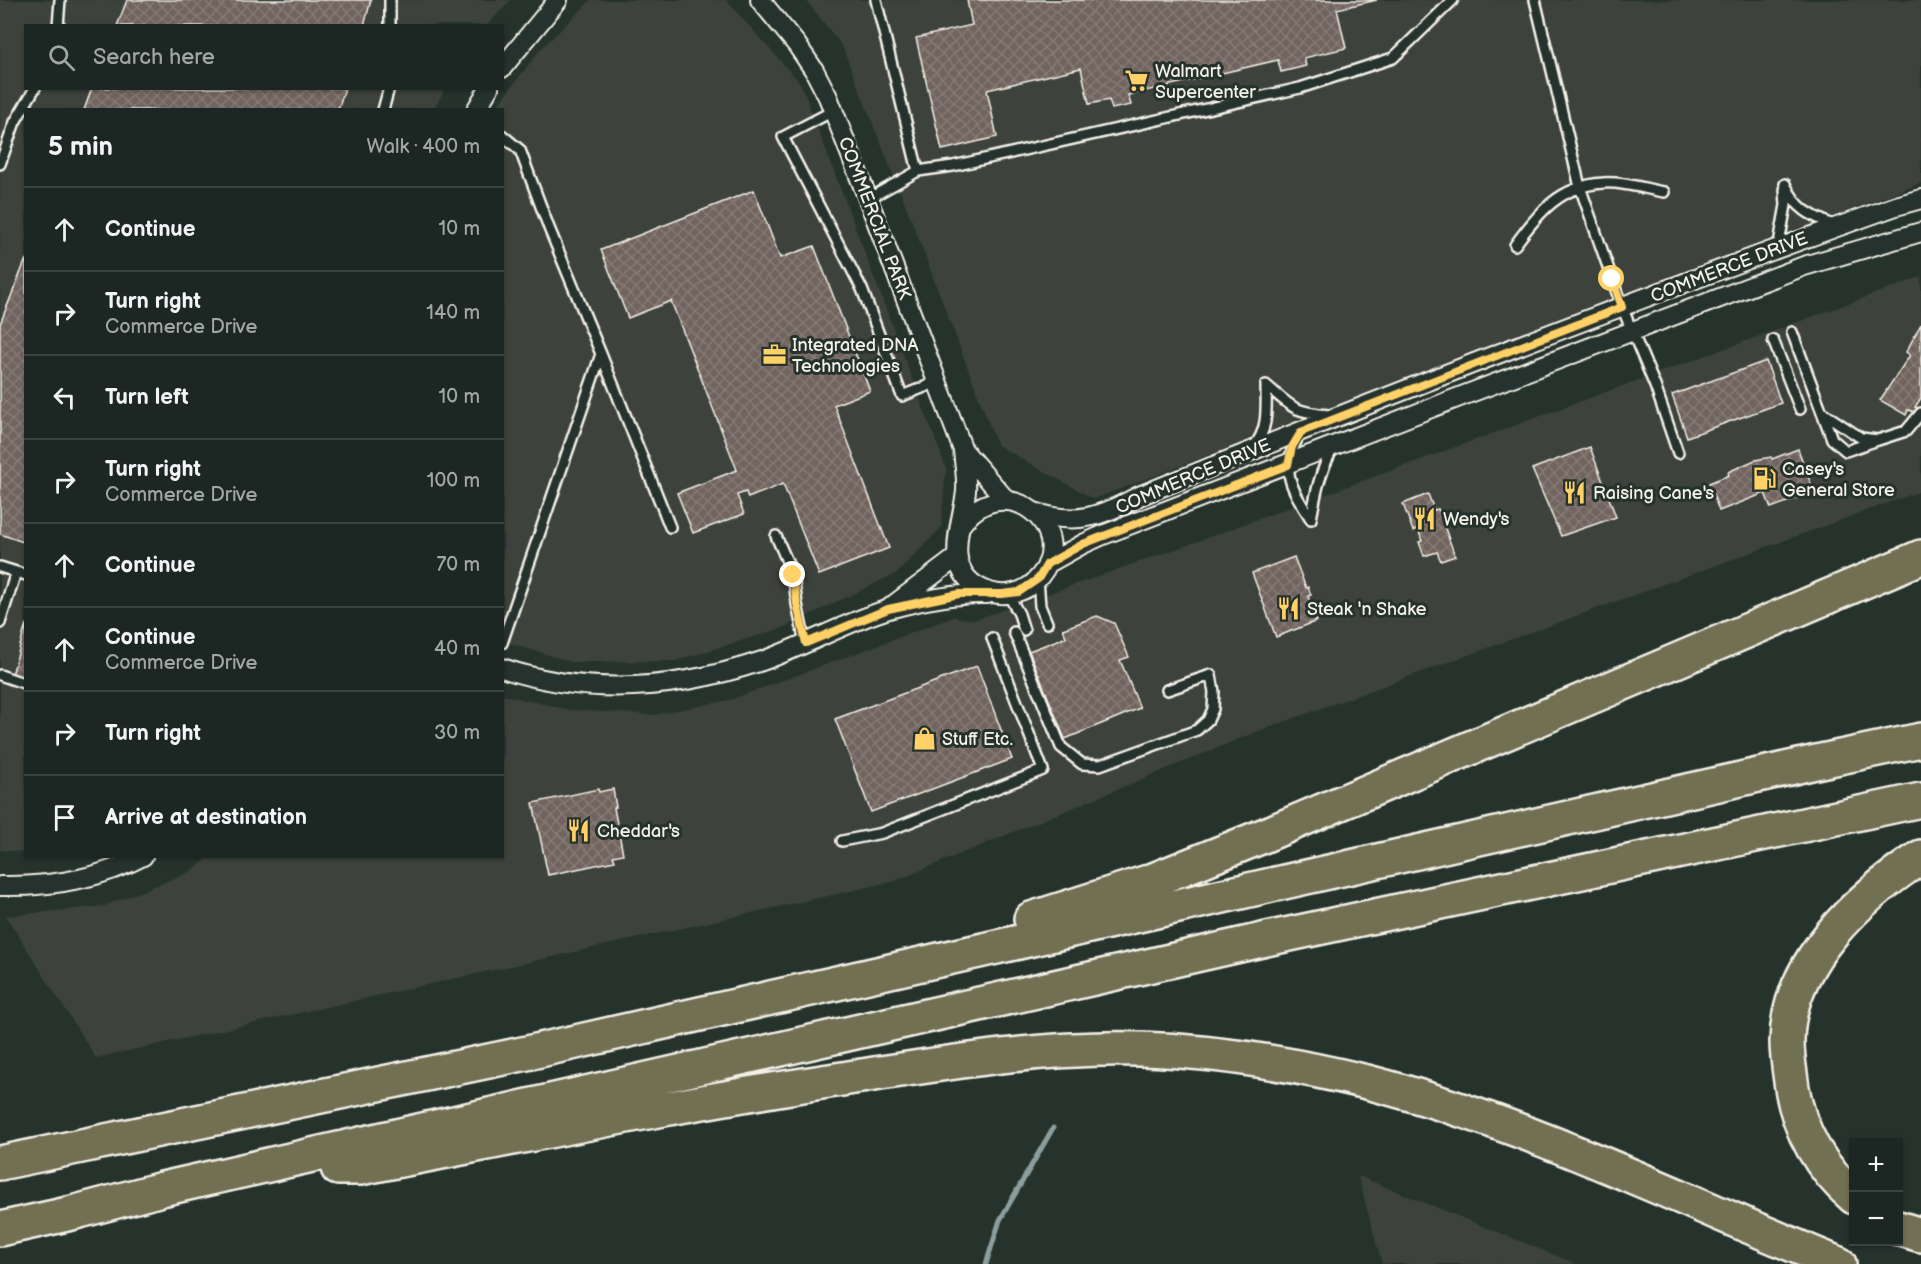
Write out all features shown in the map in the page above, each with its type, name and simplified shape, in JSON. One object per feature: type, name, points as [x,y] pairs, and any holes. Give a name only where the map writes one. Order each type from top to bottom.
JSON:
[{"type":"highway","points":[[742,1005],[820,979],[1070,909],[1151,881],[1258,838],[1921,557]]},
{"type":"highway","points":[[1816,762],[1921,734]]},
{"type":"highway","points":[[0,1163],[515,1055],[1921,740]]},
{"type":"highway","points":[[0,1229],[258,1168],[1271,938],[1921,800]]},
{"type":"highway","points":[[1849,1192],[1828,1171],[1813,1149],[1801,1123],[1794,1096],[1787,1041],[1792,1011],[1801,983],[1814,958],[1831,934],[1865,899],[1921,857]]},
{"type":"highway","points":[[258,1168],[360,1168],[753,1092],[969,1060],[1032,1054],[1139,1049],[1214,1054],[1286,1065],[1365,1082],[1427,1099],[1533,1136],[1839,1264]]},
{"type":"highway","points":[[1903,1229],[1921,1235]]},
{"type":"street","points":[[504,66],[558,0]]},
{"type":"street","name":"COMMERCIAL PARK","points":[[760,0],[797,45],[814,70],[833,111],[963,450]]},
{"type":"street","points":[[477,108],[488,90]]},
{"type":"street","name":"COMMERCE DRIVE","points":[[1034,512],[1051,518],[1089,518],[1105,513],[1139,496],[1249,452],[1622,307],[1837,227],[1921,199]]},
{"type":"street","name":"COMMERCE DRIVE","points":[[1042,572],[1083,544],[1103,535],[1804,266],[1921,232]]},
{"type":"street","points":[[963,450],[1007,501]]},
{"type":"street","points":[[963,450],[966,488],[961,525],[956,540],[957,556],[962,571],[972,584],[986,591],[1005,594]]},
{"type":"street","points":[[504,669],[543,679],[585,685],[629,688],[676,682],[717,674],[763,660],[888,609],[959,594],[1019,592],[1042,572],[1050,550],[1049,536],[1043,523],[1034,512],[1021,504],[1007,501],[980,506],[969,514],[961,525]]},
{"type":"street","points":[[888,609],[957,556]]},
{"type":"street","points":[[0,886],[64,883],[98,876],[138,858]]},
{"type":"lane","points":[[58,24],[60,0]]},
{"type":"lane","points":[[390,0],[390,24]]},
{"type":"lane","points":[[876,0],[918,171]]},
{"type":"lane","points":[[868,199],[918,171],[953,166],[1300,88],[1393,58],[1453,0]]},
{"type":"lane","points":[[1535,0],[1580,187],[1622,307],[1655,386],[1678,453]]},
{"type":"lane","points":[[0,164],[15,122],[34,90]]},
{"type":"lane","points":[[383,108],[388,90]]},
{"type":"lane","points":[[833,111],[783,137],[862,289],[902,396],[937,382]]},
{"type":"lane","points":[[504,137],[520,150],[549,228],[670,527]]},
{"type":"lane","points":[[1515,245],[1537,215],[1556,198],[1580,187],[1605,182],[1664,192]]},
{"type":"lane","points":[[1778,249],[1786,205],[1785,184],[1792,200],[1808,214],[1837,227]]},
{"type":"lane","points":[[1792,332],[1833,439],[1846,451],[1906,430],[1921,413]]},
{"type":"lane","points":[[1773,340],[1800,409]]},
{"type":"lane","points":[[504,637],[601,354]]},
{"type":"lane","points":[[1249,452],[1264,430],[1266,385],[1294,409],[1306,413],[1340,416]]},
{"type":"lane","points":[[1822,412],[1861,438],[1878,440]]},
{"type":"lane","points":[[1301,432],[1292,447],[1288,465],[1294,493],[1311,519],[1317,483],[1323,466],[1335,446]]},
{"type":"lane","points":[[776,536],[793,575],[806,643]]},
{"type":"lane","points":[[0,567],[21,574],[0,624]]},
{"type":"lane","points":[[1042,572],[1040,606],[1047,623]]},
{"type":"lane","points":[[1005,594],[1019,614],[1019,631],[1062,747],[1082,764],[1100,765],[1123,758],[1197,730],[1208,720],[1213,709],[1214,692],[1211,675],[1167,690]]},
{"type":"lane","points":[[842,841],[882,832],[1043,770],[992,638]]},
{"type":"lane","points":[[0,675],[24,683]]},
{"type":"shaded area","points":[[0,0],[511,0],[488,24],[24,24],[24,90],[444,90],[435,108],[24,108],[24,852],[0,850]]},
{"type":"shaded area","points":[[591,0],[726,0],[801,84],[946,468],[941,528],[897,573],[780,629],[675,661],[571,662],[504,641],[504,108],[496,108],[540,50]]},
{"type":"shaded area","points":[[806,0],[1921,0],[1921,183],[1094,499],[997,445],[842,46]]},
{"type":"shaded area","points":[[1921,277],[1921,491],[1256,732],[895,881],[96,1058],[6,916],[104,906],[190,872],[208,858],[504,858],[504,695],[570,710],[653,715],[730,700],[954,617],[974,620],[1190,544]]},
{"type":"shaded area","points":[[1358,1176],[1577,1264],[1382,1264]]},
{"type":"building","points":[[127,0],[371,0],[365,24],[118,24]]},
{"type":"building","name":"Walmart Supercenter","points":[[967,0],[1377,0],[1337,9],[1346,48],[1304,58],[1306,66],[1281,72],[1278,60],[1128,95],[1131,105],[1112,109],[1109,100],[1089,104],[1081,68],[987,90],[997,137],[942,150],[916,38],[972,25]]},
{"type":"building","points":[[91,90],[344,90],[339,108],[85,108]]},
{"type":"building","name":"Integrated DNA Technologies","points":[[754,190],[780,258],[814,246],[870,391],[834,405],[889,548],[819,575],[783,484],[748,498],[746,492],[737,495],[744,514],[693,533],[677,493],[737,470],[671,301],[628,318],[601,250]]},
{"type":"building","points":[[24,264],[24,542],[0,534],[0,324]]},
{"type":"building","points":[[1921,324],[1921,398],[1915,407],[1918,408],[1915,412],[1908,410],[1906,415],[1880,400],[1910,355],[1906,352]]},
{"type":"building","points":[[1766,361],[1781,403],[1687,437],[1672,395]]},
{"type":"building","name":"Raising Cane's","points":[[1590,447],[1616,517],[1561,536],[1532,469]]},
{"type":"building","name":"Casey's General Store","points":[[1798,449],[1814,492],[1771,508],[1765,493],[1719,511],[1709,483],[1755,460],[1771,457],[1772,459]]},
{"type":"building","name":"Wendy's","points":[[1428,494],[1434,510],[1438,509],[1455,556],[1441,561],[1437,552],[1424,556],[1419,542],[1422,541],[1418,529],[1413,531],[1403,504]]},
{"type":"building","name":"Steak 'n Shake","points":[[1294,557],[1311,595],[1308,596],[1317,621],[1276,637],[1252,573]]},
{"type":"building","points":[[1097,616],[1114,623],[1129,657],[1120,660],[1140,708],[1065,739],[1029,651],[1066,637],[1063,629]]},
{"type":"building","points":[[24,631],[24,679],[12,675]]},
{"type":"building","name":"Stuff Etc.","points":[[977,666],[1012,759],[871,812],[835,719]]},
{"type":"building","name":"Cheddar's","points":[[598,789],[599,792],[613,789],[616,807],[614,808],[623,854],[613,856],[615,861],[548,875],[533,803]]},
{"type":"waterway","points":[[986,1264],[1000,1220],[1053,1128]]},
{"type":"place","name":"Walmart Supercenter","points":[[1137,81]]},
{"type":"place","name":"Integrated DNA Technologies","points":[[774,355]]},
{"type":"place","name":"Casey's General Store","points":[[1764,479]]},
{"type":"place","name":"Raising Cane's","points":[[1575,493]]},
{"type":"place","name":"Wendy's","points":[[1425,519]]},
{"type":"place","name":"Steak 'n Shake","points":[[1289,609]]},
{"type":"place","name":"Stuff Etc.","points":[[924,739]]},
{"type":"place","name":"Cheddar's","points":[[579,831]]},
{"type":"route","points":[[793,575],[806,643],[888,609],[959,594],[1019,592],[1038,579],[1047,564],[1083,544],[1288,465],[1292,447],[1301,432],[1622,307],[1612,279]]}]
